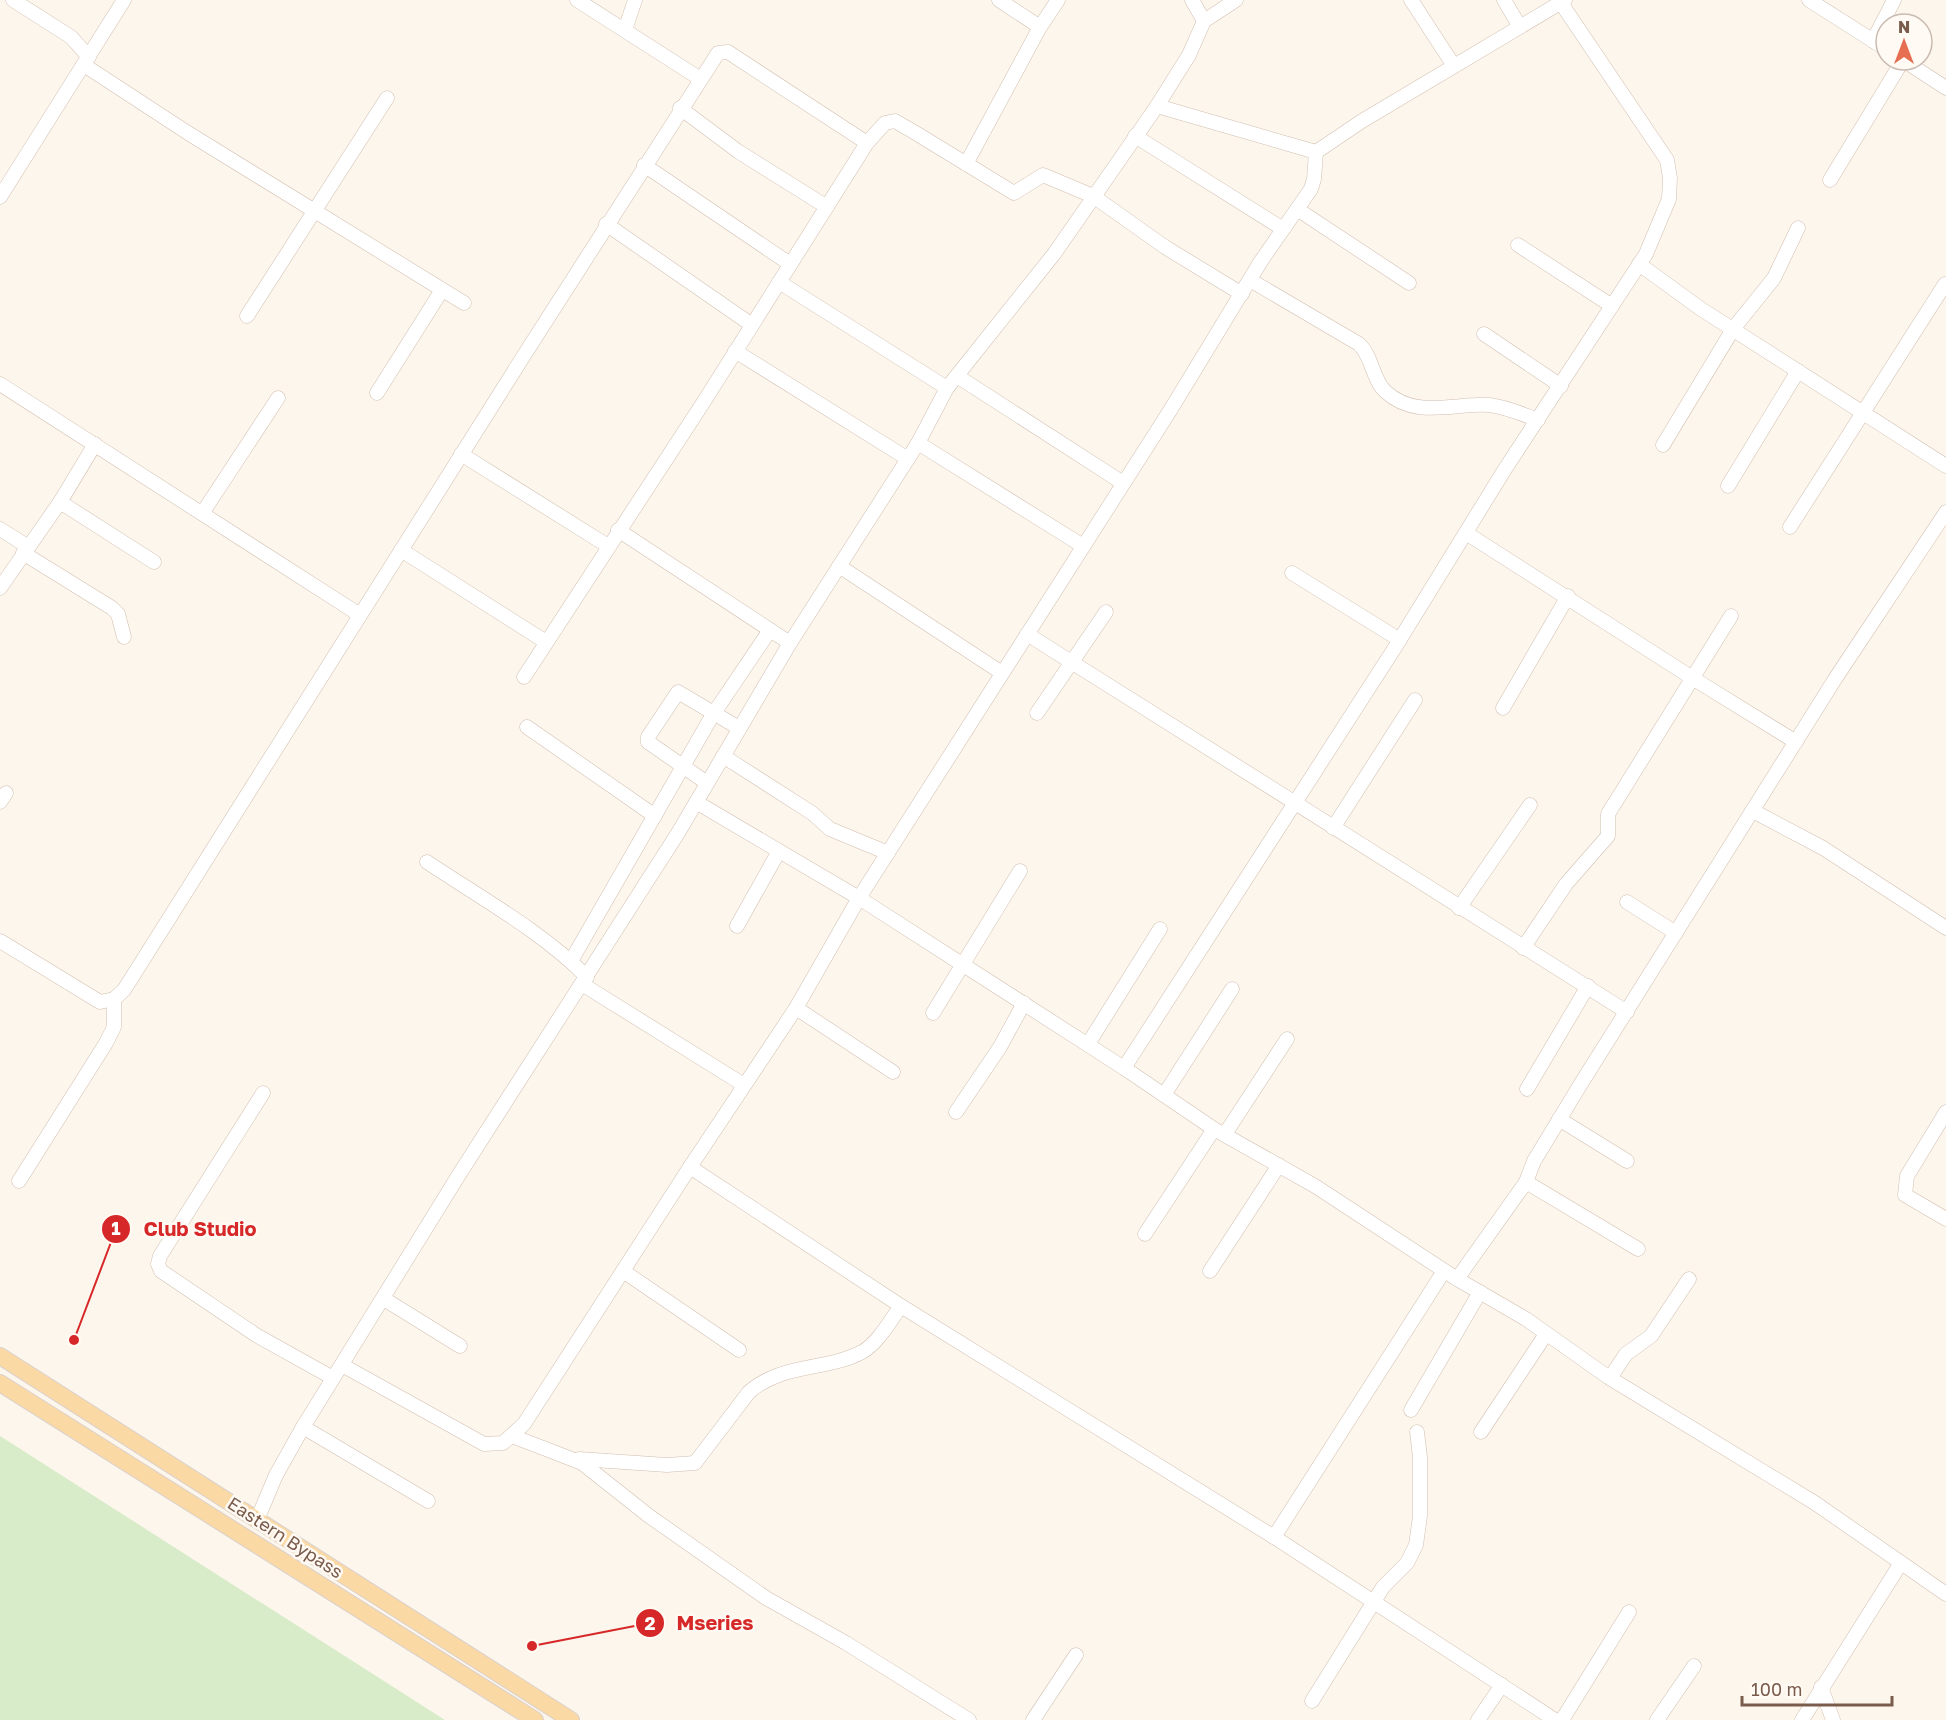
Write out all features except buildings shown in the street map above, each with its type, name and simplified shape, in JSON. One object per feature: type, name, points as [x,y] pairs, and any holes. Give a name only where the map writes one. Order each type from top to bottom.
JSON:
[{"type":"main road","name":"Eastern Bypass","points":[[0,1356],[571,1720]]},
{"type":"main road","name":"Eastern Bypass","points":[[0,1383],[535,1720]]},
{"type":"street","points":[[14,0],[71,37],[87,61],[188,133],[464,303]]},
{"type":"street","points":[[0,197],[124,0]]},
{"type":"street","points":[[577,0],[699,78]]},
{"type":"street","points":[[625,30],[634,0]]},
{"type":"street","points":[[999,0],[1040,27]]},
{"type":"street","points":[[966,164],[1040,27],[1058,0]]},
{"type":"street","points":[[1192,0],[1204,21]]},
{"type":"street","points":[[257,1520],[276,1475],[303,1427],[460,1173],[696,802],[790,643],[918,443],[948,388],[1054,254],[1157,106],[1189,55],[1204,21],[1236,0]]},
{"type":"street","points":[[1410,0],[1454,66]]},
{"type":"street","points":[[1504,0],[1520,27]]},
{"type":"street","points":[[1809,0],[1873,41],[1894,0]]},
{"type":"street","points":[[1124,1068],[1639,264],[1669,199],[1670,178],[1667,160],[1561,1],[1316,152],[1157,106]]},
{"type":"street","points":[[0,941],[100,1002],[114,999],[130,980],[606,224],[718,52],[728,52],[867,143]]},
{"type":"street","points":[[1830,180],[1896,72]]},
{"type":"street","points":[[1921,72],[1946,88]]},
{"type":"street","points":[[247,316],[387,98]]},
{"type":"street","points":[[680,108],[739,152],[826,207]]},
{"type":"street","points":[[524,677],[867,143],[885,123],[895,122],[1014,193],[1043,175],[1093,196],[1157,242],[1242,294]]},
{"type":"street","points":[[1135,136],[1283,229]]},
{"type":"street","points":[[342,1365],[484,1444],[497,1445],[512,1436],[524,1424],[796,1008],[859,898],[1297,209],[1314,179],[1316,152]]},
{"type":"street","points":[[644,165],[790,264]]},
{"type":"street","points":[[1297,209],[1409,283]]},
{"type":"street","points":[[606,224],[752,324]]},
{"type":"street","points":[[1663,445],[1734,329],[1774,278],[1798,228]]},
{"type":"street","points":[[1518,245],[1612,306]]},
{"type":"street","points":[[1639,264],[1734,329],[1946,466]]},
{"type":"street","points":[[1250,280],[1359,344],[1367,353],[1381,387],[1392,397],[1411,406],[1426,409],[1478,405],[1505,408],[1538,420]]},
{"type":"street","points":[[779,282],[948,388]]},
{"type":"street","points":[[1790,526],[1945,284]]},
{"type":"street","points":[[376,393],[442,290]]},
{"type":"street","points":[[1484,334],[1561,387]]},
{"type":"street","points":[[735,351],[908,459]]},
{"type":"street","points":[[1728,486],[1798,371]]},
{"type":"street","points":[[957,376],[1123,483]]},
{"type":"street","points":[[0,384],[203,512],[360,615]]},
{"type":"street","points":[[203,512],[278,398]]},
{"type":"street","points":[[918,443],[1083,546]]},
{"type":"street","points":[[0,588],[25,549],[60,502],[95,444]]},
{"type":"street","points":[[461,454],[608,546]]},
{"type":"street","points":[[60,502],[154,562]]},
{"type":"street","points":[[1457,1279],[1526,1182],[1534,1161],[1559,1119],[1796,742],[1942,529],[1946,512]]},
{"type":"street","points":[[0,529],[25,549],[112,608],[118,614],[124,637]]},
{"type":"street","points":[[618,530],[790,643]]},
{"type":"street","points":[[1466,533],[1568,596],[1694,680],[1796,742]]},
{"type":"street","points":[[401,550],[546,642]]},
{"type":"street","points":[[839,566],[1002,673]]},
{"type":"street","points":[[1292,573],[1400,640]]},
{"type":"street","points":[[1503,708],[1568,596]]},
{"type":"street","points":[[1037,713],[1106,612]]},
{"type":"street","points":[[1523,948],[1566,884],[1608,836],[1608,814],[1694,680],[1731,616]]},
{"type":"street","points":[[571,961],[714,712],[770,630]]},
{"type":"street","points":[[1027,634],[1627,1012]]},
{"type":"street","points":[[707,783],[648,742],[648,737],[678,692],[739,728]]},
{"type":"street","points":[[1333,828],[1415,700]]},
{"type":"street","points":[[527,727],[655,816]]},
{"type":"street","points":[[723,756],[812,813],[830,829],[888,853]]},
{"type":"street","points":[[696,802],[859,898],[1088,1044],[1220,1132],[1360,1214],[1610,1378],[1815,1503],[1946,1594]]},
{"type":"street","points":[[1459,908],[1530,805]]},
{"type":"street","points":[[1753,811],[1823,848],[1946,928]]},
{"type":"street","points":[[737,926],[779,851]]},
{"type":"street","points":[[427,862],[571,961],[584,981],[744,1085]]},
{"type":"street","points":[[933,1013],[1020,871]]},
{"type":"street","points":[[1627,902],[1676,933]]},
{"type":"street","points":[[1088,1044],[1160,929]]},
{"type":"street","points":[[1527,1089],[1588,986]]},
{"type":"street","points":[[1164,1095],[1232,989]]},
{"type":"street","points":[[19,1181],[110,1035],[114,1027],[114,999]]},
{"type":"street","points":[[956,1112],[1000,1047],[1024,1003]]},
{"type":"street","points":[[796,1008],[893,1072]]},
{"type":"street","points":[[1145,1233],[1287,1039]]},
{"type":"street","points":[[263,1093],[160,1256],[158,1264],[161,1271],[226,1317],[333,1378]]},
{"type":"street","points":[[1946,1112],[1907,1176],[1905,1195],[1946,1219]]},
{"type":"street","points":[[1559,1119],[1627,1161]]},
{"type":"street","points":[[1210,1271],[1279,1165]]},
{"type":"street","points":[[690,1167],[901,1306],[1274,1537],[1555,1720]]},
{"type":"street","points":[[1526,1182],[1638,1249]]},
{"type":"street","points":[[623,1271],[740,1350]]},
{"type":"street","points":[[1274,1537],[1444,1271]]},
{"type":"street","points":[[1610,1378],[1626,1354],[1651,1336],[1689,1279]]},
{"type":"street","points":[[1411,1410],[1480,1292]]},
{"type":"street","points":[[384,1299],[460,1346]]},
{"type":"street","points":[[574,1458],[667,1465],[695,1462],[759,1384],[796,1368],[843,1359],[863,1352],[901,1306]]},
{"type":"street","points":[[1481,1432],[1546,1334]]},
{"type":"street","points":[[303,1427],[428,1501]]},
{"type":"street","points":[[1312,1701],[1383,1587],[1407,1563],[1416,1545],[1420,1516],[1420,1457],[1417,1432]]},
{"type":"street","points":[[512,1436],[574,1458],[599,1474],[649,1516],[766,1598],[846,1643],[969,1720]]},
{"type":"street","points":[[1802,1720],[1901,1563]]},
{"type":"street","points":[[1562,1720],[1629,1612]]},
{"type":"street","points":[[1032,1720],[1076,1655]]},
{"type":"street","points":[[1656,1720],[1694,1666]]},
{"type":"street","points":[[1478,1720],[1502,1685]]},
{"type":"street","points":[[1821,1688],[1833,1720]]},
{"type":"green space","points":[[0,1436],[445,1720],[0,1720]]},
{"type":"place","name":"Club Studio","points":[[74,1340]]},
{"type":"place","name":"Mseries","points":[[532,1646]]}]
